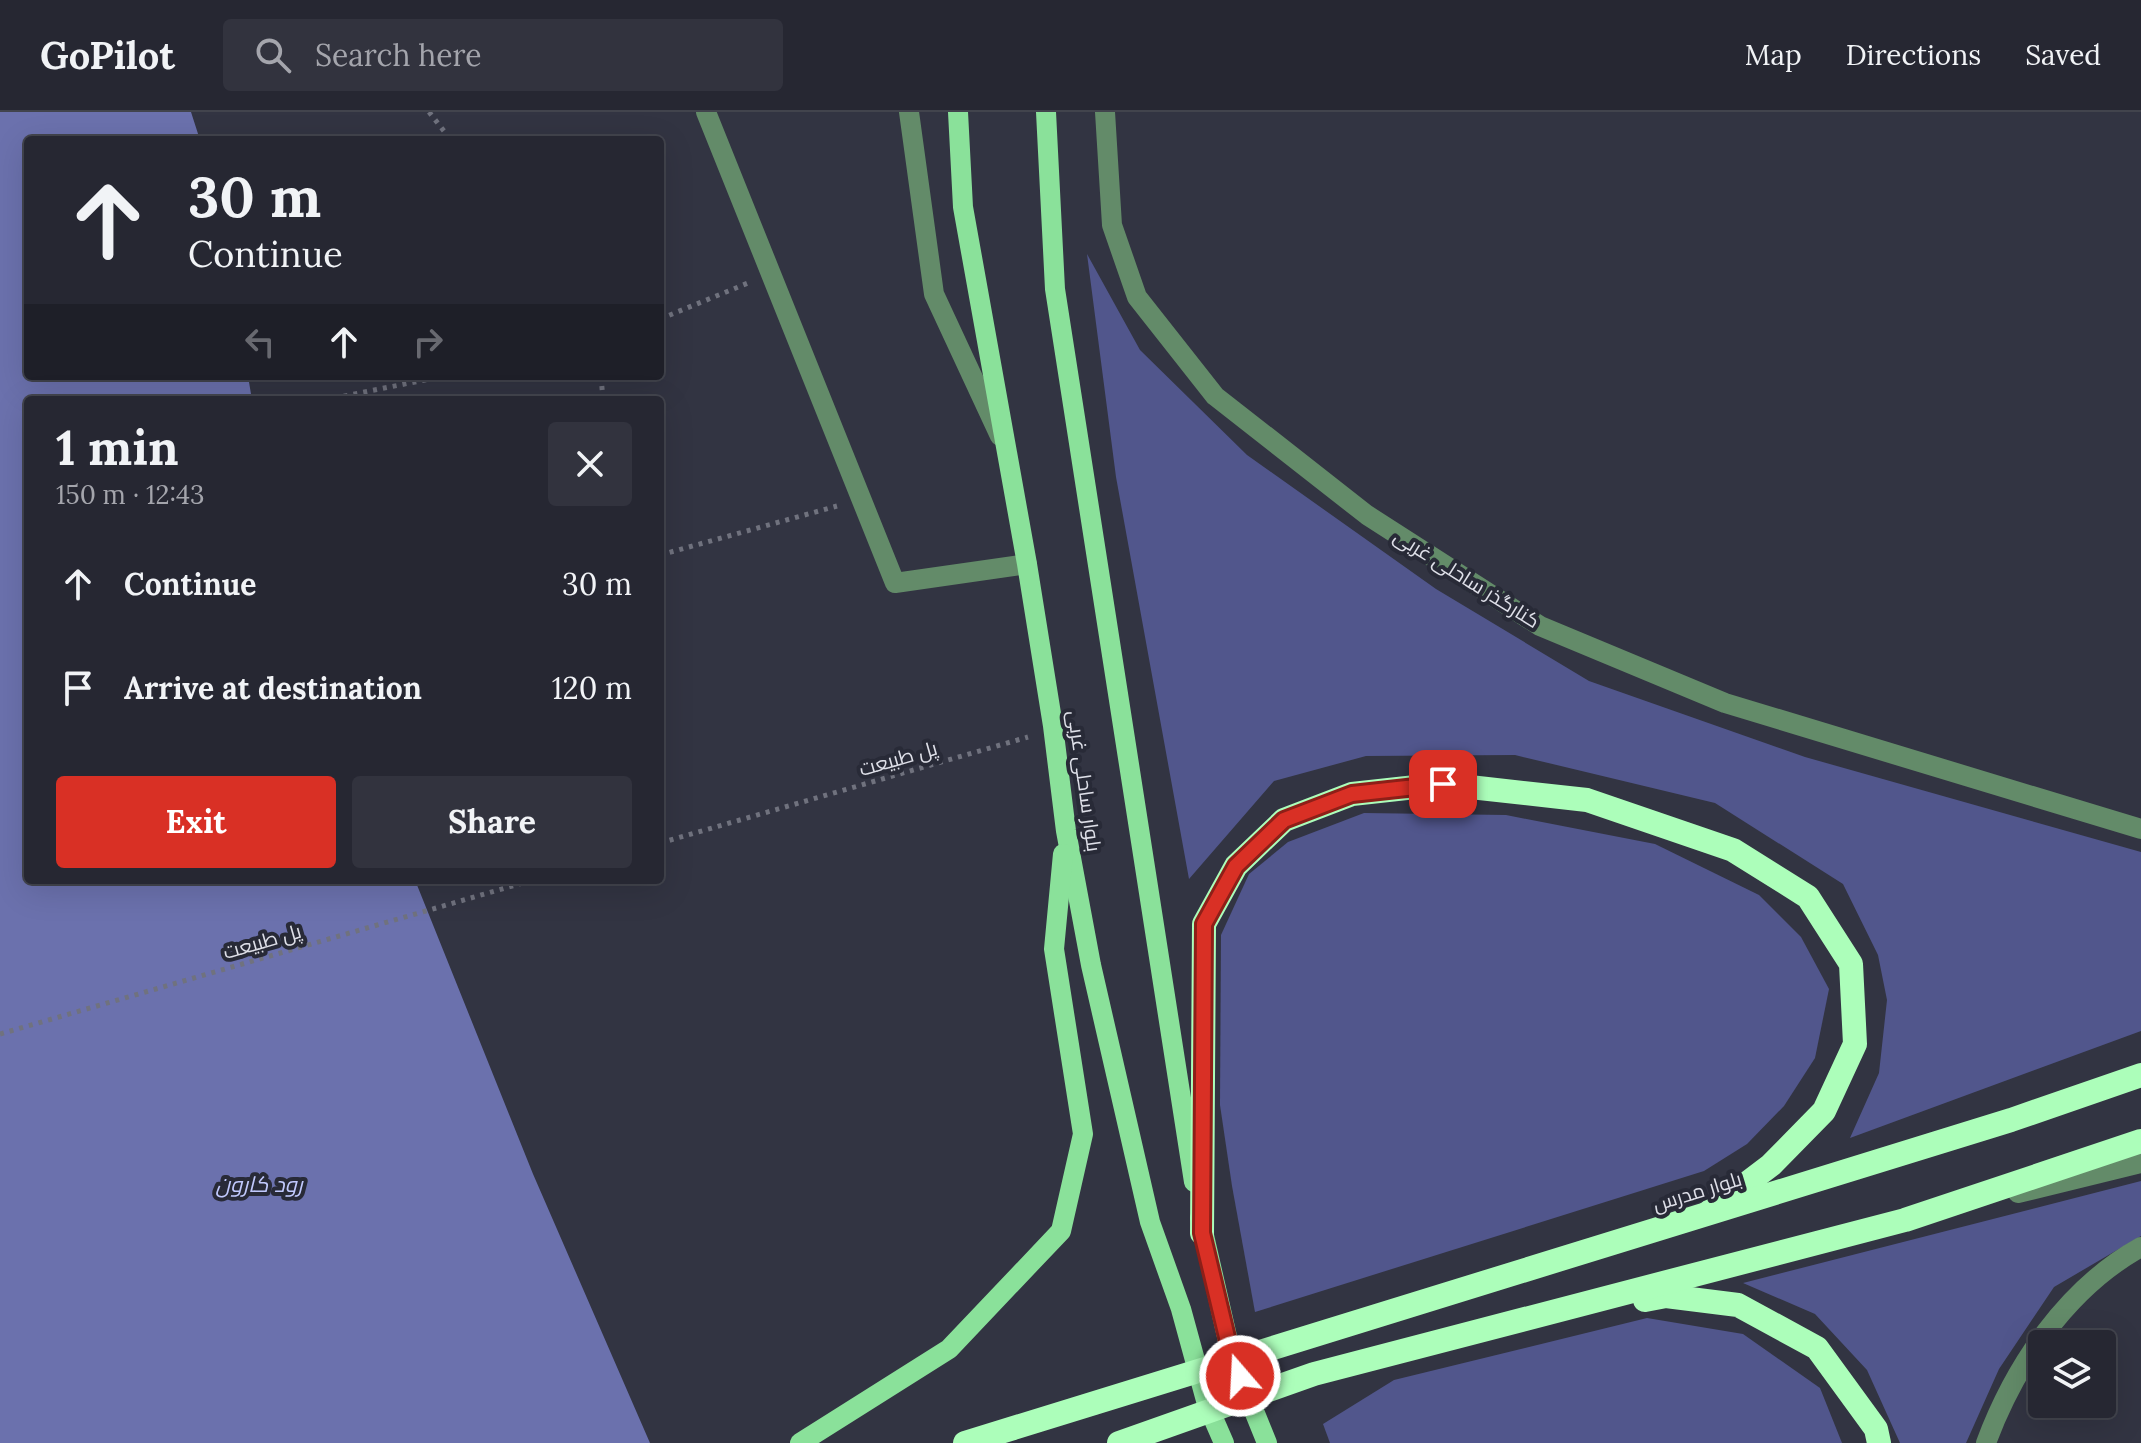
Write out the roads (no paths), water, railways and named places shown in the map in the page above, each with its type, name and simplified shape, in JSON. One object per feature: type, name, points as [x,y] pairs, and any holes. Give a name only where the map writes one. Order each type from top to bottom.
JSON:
[{"type":"highway","points":[[1202,1233],[1204,924],[1236,866],[1284,820],[1352,794],[1443,784],[1587,800],[1733,850],[1808,897],[1851,964],[1855,1044],[1824,1111],[1771,1165],[1709,1212]]},
{"type":"highway","name":"بلوار مدرس","points":[[965,1443],[2011,1120],[2141,1075]]},
{"type":"highway","points":[[1119,1443],[1314,1374],[1905,1220],[2141,1141]]},
{"type":"highway","points":[[1501,1327],[1666,1296],[1738,1305],[1817,1348],[1876,1429],[1879,1443]]},
{"type":"main road","name":"بلوار ساحلی غربی","points":[[958,112],[963,207],[1027,564],[1066,831],[1091,965],[1150,1222],[1181,1309],[1207,1404],[1224,1443]]},
{"type":"main road","points":[[1046,112],[1055,289],[1202,1233],[1231,1354],[1267,1443]]},
{"type":"main road","points":[[800,1443],[949,1349],[1061,1231],[1083,1134],[1054,949],[1066,831]]},
{"type":"street","points":[[706,112],[895,583],[1027,564]]},
{"type":"street","points":[[909,112],[934,294],[1004,443]]},
{"type":"street","name":"کنارگذر ساحلی غربی","points":[[1105,112],[1112,225],[1137,297],[1215,396],[1367,515],[1540,626],[1725,703],[2141,829]]},
{"type":"street","points":[[1905,1220],[2141,1163]]},
{"type":"street","points":[[1986,1443],[1997,1413],[2029,1355],[2067,1305],[2119,1259],[2141,1247]]},
{"type":"water","name":"رود کارون","points":[[0,112],[191,112],[199,136],[24,136],[24,380],[249,380],[251,396],[24,396],[24,884],[417,884],[533,1174],[650,1443],[0,1443]]}]
